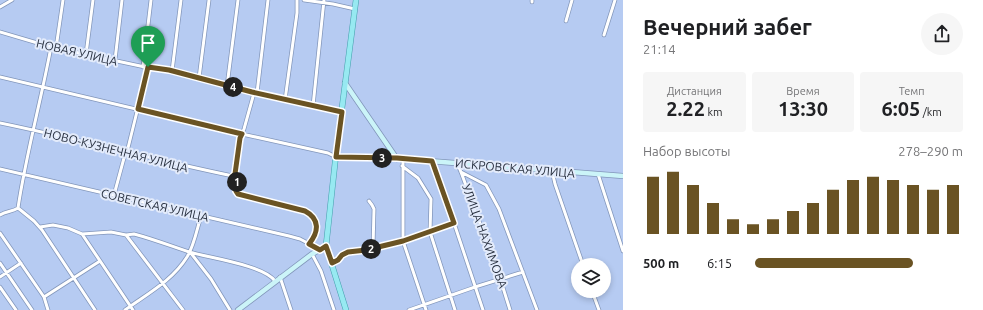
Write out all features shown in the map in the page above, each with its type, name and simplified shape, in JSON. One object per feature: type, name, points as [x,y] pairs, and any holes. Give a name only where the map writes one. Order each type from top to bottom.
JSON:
[{"type":"main road","points":[[346,310],[326,246],[356,0]]},
{"type":"main road","points":[[346,83],[397,158]]},
{"type":"main road","name":"ИСКРОВСКАЯ УЛИЦА","points":[[336,157],[397,158],[623,176]]},
{"type":"main road","points":[[238,310],[280,277],[326,246]]},
{"type":"street","points":[[0,7],[12,0]]},
{"type":"street","points":[[56,48],[64,0]]},
{"type":"street","points":[[86,54],[93,0]]},
{"type":"street","points":[[115,60],[122,0]]},
{"type":"street","points":[[143,67],[151,0]]},
{"type":"street","points":[[172,71],[181,0]]},
{"type":"street","points":[[199,78],[209,0]]},
{"type":"street","points":[[227,86],[238,0]]},
{"type":"street","points":[[268,0],[256,93],[240,138],[235,174],[233,176],[237,180],[236,191],[239,195],[305,211],[312,215],[315,219],[316,234],[309,244]]},
{"type":"street","points":[[285,100],[297,0]]},
{"type":"street","points":[[304,0],[324,1],[355,9]]},
{"type":"street","points":[[566,21],[572,0]]},
{"type":"street","points":[[604,35],[615,0]]},
{"type":"street","points":[[313,106],[324,1]]},
{"type":"street","name":"НОВАЯ УЛИЦА","points":[[0,32],[50,47],[143,67],[172,71],[285,100],[342,112]]},
{"type":"street","points":[[0,215],[14,211],[18,208],[23,175],[44,88],[50,47]]},
{"type":"street","points":[[128,152],[148,67]]},
{"type":"street","points":[[0,77],[328,153],[336,157]]},
{"type":"street","name":"НОВО-КУЗНЕЧНАЯ УЛИЦА","points":[[0,123],[128,152],[176,165],[233,176]]},
{"type":"street","points":[[114,195],[124,158]]},
{"type":"street","points":[[403,159],[403,241],[426,310]]},
{"type":"street","points":[[432,161],[483,310]]},
{"type":"street","name":"УЛИЦА НАХИМОВА","points":[[457,163],[500,278],[510,310]]},
{"type":"street","points":[[402,166],[418,178],[431,199],[430,232],[455,310]]},
{"type":"street","name":"СОВЕТСКАЯ УЛИЦА","points":[[0,168],[23,175],[290,236],[300,239],[320,250]]},
{"type":"street","points":[[552,171],[555,184],[581,258]]},
{"type":"street","points":[[461,172],[486,185],[499,209],[537,310]]},
{"type":"street","points":[[598,174],[623,251]]},
{"type":"street","points":[[369,202],[374,209],[373,248]]},
{"type":"street","points":[[18,208],[40,227],[95,310]]},
{"type":"street","points":[[0,212],[4,213]]},
{"type":"street","points":[[125,310],[163,284],[186,258],[190,252],[201,216]]},
{"type":"street","points":[[332,263],[348,252],[403,241],[454,223]]},
{"type":"street","points":[[40,227],[53,225],[68,228],[82,234],[111,232],[126,235],[134,234],[190,252],[246,266],[271,275],[275,281]]},
{"type":"street","points":[[0,233],[44,298],[46,309]]},
{"type":"street","points":[[82,234],[133,310]]},
{"type":"street","points":[[126,235],[183,310]]},
{"type":"street","points":[[190,252],[211,279],[230,310]]},
{"type":"street","points":[[312,254],[321,271],[334,310]]},
{"type":"street","points":[[44,298],[100,260]]},
{"type":"street","points":[[0,263],[32,310]]},
{"type":"street","points":[[0,277],[21,263]]},
{"type":"street","points":[[409,310],[500,278],[523,272]]},
{"type":"street","points":[[280,277],[291,310]]},
{"type":"street","points":[[0,287],[16,310]]},
{"type":"street","points":[[594,298],[598,310]]},
{"type":"route","points":[[148,67],[169,70],[252,92],[342,112],[336,157],[397,158],[432,161],[454,223],[403,241],[366,250],[348,252],[332,263],[326,246],[320,250],[309,244],[316,234],[315,219],[312,215],[305,211],[238,194],[236,191],[237,180],[233,176],[235,174],[240,138],[242,134],[138,109],[148,67]]}]
